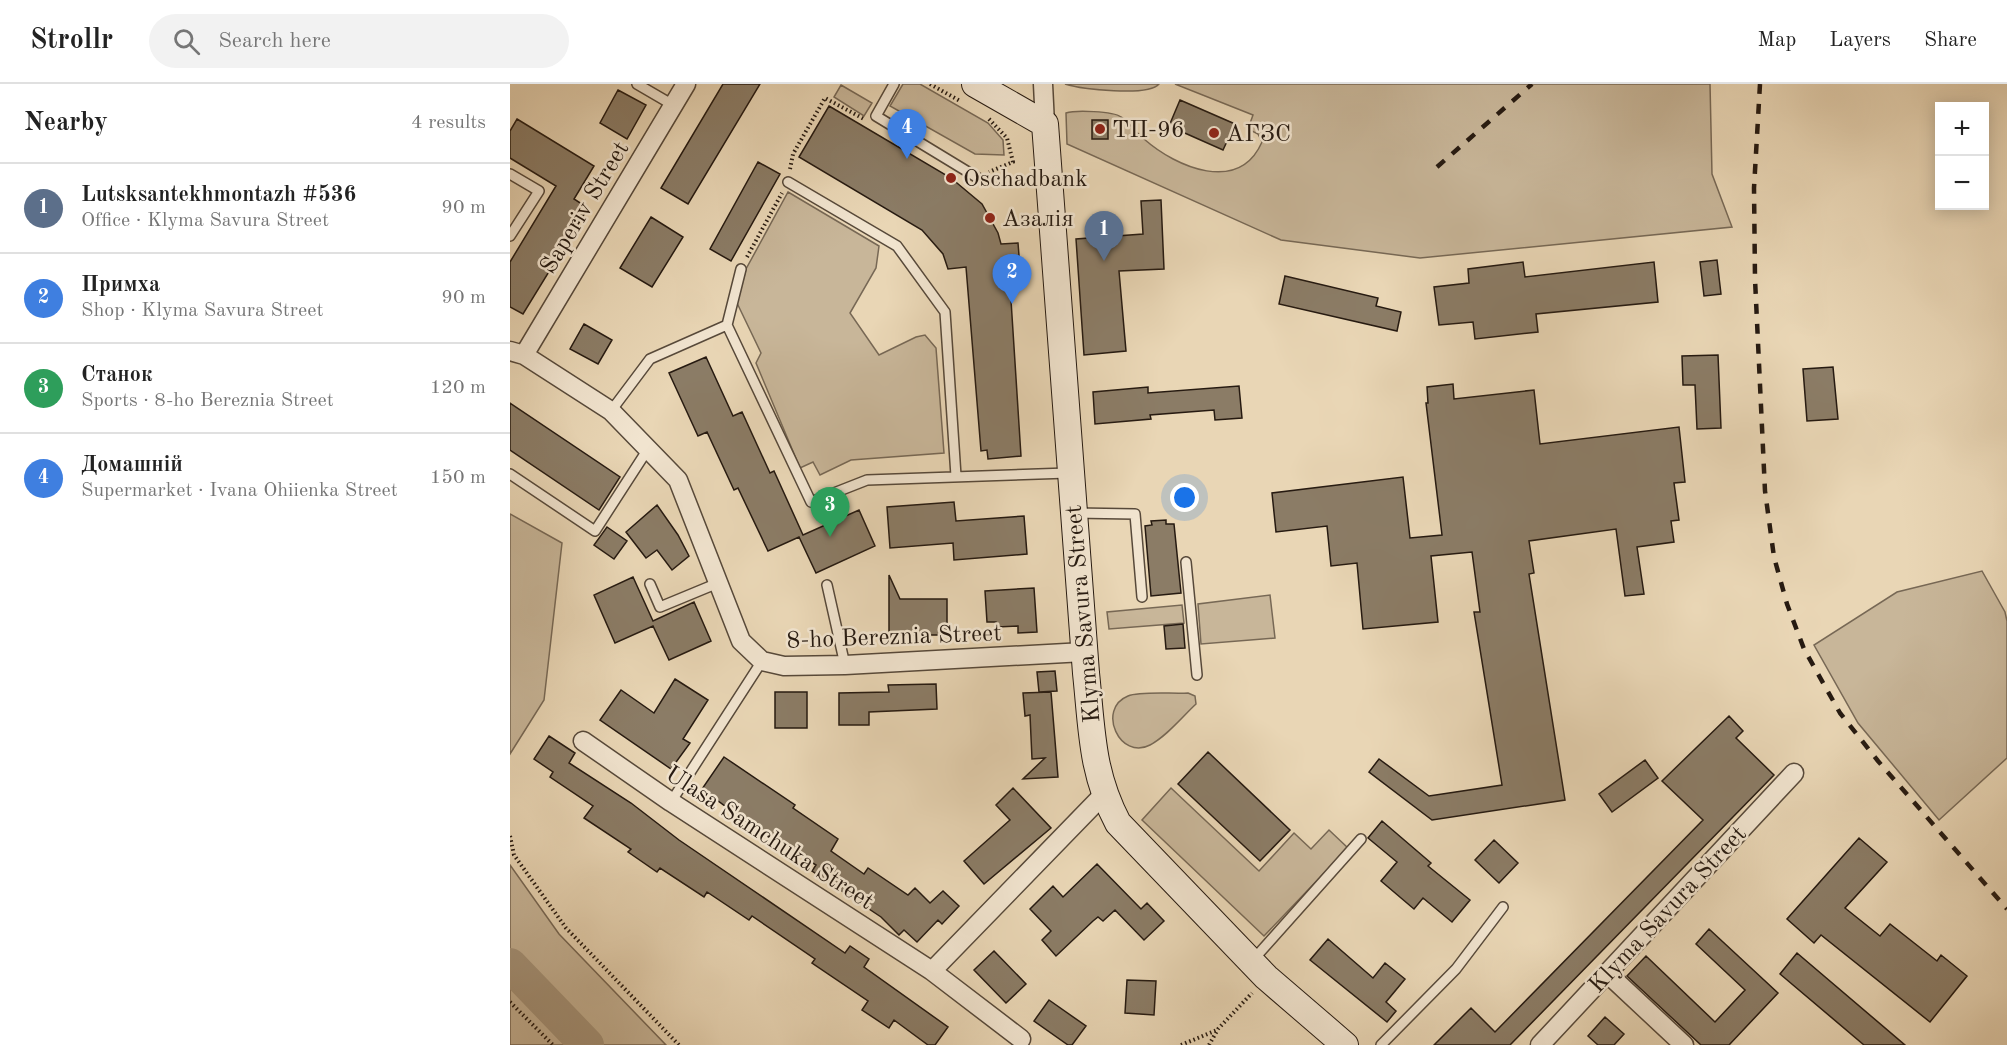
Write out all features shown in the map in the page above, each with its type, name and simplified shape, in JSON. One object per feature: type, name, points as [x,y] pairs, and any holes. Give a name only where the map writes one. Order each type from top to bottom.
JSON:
[{"type":"street","name":"Saperiv Street","points":[[517,353],[686,84]]},
{"type":"street","name":"Klyma Savura Street","points":[[1043,84],[1084,652],[1094,756],[1103,795],[1118,823],[1259,969],[1345,1045]]},
{"type":"street","points":[[972,95],[1045,124]]},
{"type":"street","name":"8-ho Bereznia Street","points":[[517,353],[611,411],[678,480],[741,641],[762,661],[784,666],[844,665],[1084,652]]},
{"type":"street","name":"Ulasa Samchuka Street","points":[[583,741],[671,802],[932,971],[1021,1039]]},
{"type":"street","name":"Klyma Savura Street","points":[[1540,1045],[1794,773]]},
{"type":"street","points":[[932,971],[1103,795]]},
{"type":"street","points":[[1607,973],[1684,1045]]},
{"type":"lane","points":[[637,84],[673,105]]},
{"type":"lane","points":[[894,84],[876,116],[978,177]]},
{"type":"lane","points":[[510,174],[539,191],[510,236]]},
{"type":"lane","points":[[788,182],[897,246],[945,312],[956,476]]},
{"type":"lane","points":[[741,269],[727,325],[811,502],[867,480],[1071,473]]},
{"type":"lane","points":[[611,411],[650,359],[727,325]]},
{"type":"lane","points":[[510,474],[595,531],[648,449]]},
{"type":"lane","points":[[1073,513],[1135,514],[1142,597]]},
{"type":"lane","points":[[1186,562],[1197,675]]},
{"type":"lane","points":[[650,584],[660,607],[718,583]]},
{"type":"lane","points":[[827,585],[844,665]]},
{"type":"lane","points":[[671,802],[762,661]]},
{"type":"lane","points":[[1259,969],[1361,839]]},
{"type":"lane","points":[[1382,1045],[1456,969],[1503,907]]},
{"type":"path","points":[[930,84],[972,95]]},
{"type":"path","points":[[741,269],[788,182],[793,154],[825,98],[863,120],[876,116]]},
{"type":"path","points":[[978,177],[1013,162],[1007,138],[989,118],[980,113]]},
{"type":"path","points":[[510,836],[514,855],[566,928],[679,1045]]},
{"type":"path","points":[[1209,1045],[1259,969]]},
{"type":"path","points":[[510,1002],[553,1045]]},
{"type":"path","points":[[1182,1045],[1218,1029]]},
{"type":"shaded area","points":[[903,84],[920,84],[988,123],[1003,140],[1004,155],[975,154],[890,106]]},
{"type":"shaded area","points":[[1065,84],[1159,84],[1152,88],[1129,91],[1099,90]]},
{"type":"shaded area","points":[[1175,84],[1710,84],[1712,174],[1732,227],[1420,258],[1281,240],[1067,144],[1066,113],[1110,113],[1121,117],[1158,150],[1190,166],[1207,171],[1223,172],[1238,168],[1252,158],[1262,142],[1258,134],[1248,129],[1253,115]]},
{"type":"shaded area","points":[[841,85],[872,103],[864,116],[834,97]]},
{"type":"shaded area","points":[[788,192],[879,246],[876,268],[850,313],[879,355],[925,335],[936,348],[944,453],[851,460],[820,475],[813,462],[800,468],[756,363],[761,353],[737,303],[746,269]]},
{"type":"shaded area","points":[[510,514],[562,543],[544,700],[510,754]]},
{"type":"shaded area","points":[[1982,571],[2005,612],[2007,621],[2007,758],[1939,820],[1858,723],[1814,645],[1897,592]]},
{"type":"shaded area","points":[[1270,595],[1275,638],[1201,644],[1198,604]]},
{"type":"shaded area","points":[[1182,605],[1184,623],[1109,629],[1107,612]]},
{"type":"shaded area","points":[[1188,693],[1195,696],[1196,704],[1156,741],[1139,748],[1129,746],[1121,740],[1113,721],[1114,711],[1119,702],[1133,694]]},
{"type":"shaded area","points":[[1171,788],[1259,871],[1294,833],[1311,849],[1329,830],[1348,848],[1264,936],[1142,820]]},
{"type":"shaded area","points":[[510,865],[559,934],[666,1045],[510,1045]]},
{"type":"building","points":[[723,84],[760,84],[688,204],[661,188]]},
{"type":"building","points":[[618,90],[646,105],[627,139],[600,123]]},
{"type":"building","points":[[1180,100],[1235,124],[1223,150],[1169,126]]},
{"type":"building","points":[[829,106],[951,178],[982,204],[998,233],[1001,244],[1018,243],[1020,268],[1009,269],[1021,456],[988,459],[987,450],[981,451],[966,267],[948,269],[943,254],[922,230],[799,157]]},
{"type":"building","points":[[517,119],[594,166],[574,199],[588,208],[523,314],[510,307],[510,262],[556,186],[510,158],[510,131]]},
{"type":"building","name":"ТП-96","points":[[1092,120],[1108,120],[1108,139],[1092,139]]},
{"type":"building","points":[[758,162],[780,174],[731,261],[710,249]]},
{"type":"building","points":[[1161,200],[1164,269],[1119,271],[1126,351],[1084,355],[1076,239],[1143,234],[1141,201]]},
{"type":"building","points":[[651,217],[683,237],[652,287],[620,268]]},
{"type":"building","points":[[1717,260],[1721,294],[1704,296],[1700,262]]},
{"type":"building","points":[[1523,262],[1525,277],[1654,262],[1658,302],[1536,314],[1538,332],[1475,339],[1473,322],[1439,325],[1434,287],[1469,283],[1468,269]]},
{"type":"building","points":[[1285,276],[1378,298],[1376,306],[1401,312],[1397,331],[1279,304]]},
{"type":"building","points":[[584,324],[612,340],[598,364],[570,349]]},
{"type":"building","points":[[1718,355],[1721,428],[1697,429],[1695,385],[1683,385],[1682,356]]},
{"type":"building","points":[[706,357],[733,416],[742,412],[770,473],[774,471],[803,535],[859,510],[875,546],[816,573],[799,537],[768,551],[738,488],[734,490],[707,432],[698,436],[669,373]]},
{"type":"building","points":[[1833,367],[1838,419],[1807,421],[1803,369]]},
{"type":"building","points":[[1453,384],[1454,399],[1534,390],[1540,444],[1679,427],[1685,482],[1674,483],[1679,520],[1671,521],[1674,542],[1637,547],[1644,594],[1625,596],[1616,529],[1529,541],[1534,573],[1529,574],[1565,800],[1432,820],[1369,772],[1379,759],[1429,796],[1502,785],[1474,612],[1480,612],[1472,552],[1431,556],[1438,622],[1363,629],[1357,563],[1331,566],[1327,526],[1276,532],[1272,493],[1403,477],[1410,538],[1442,535],[1426,403],[1428,403],[1427,387]]},
{"type":"building","points":[[1239,386],[1242,418],[1215,420],[1214,410],[1150,415],[1151,419],[1095,424],[1093,392],[1148,387],[1148,393]]},
{"type":"building","points":[[510,403],[620,477],[599,510],[510,450]]},
{"type":"building","points":[[954,502],[956,521],[1024,516],[1027,554],[954,560],[953,543],[890,548],[887,507]]},
{"type":"building","points":[[657,505],[678,535],[689,556],[672,570],[657,550],[646,558],[626,532]]},
{"type":"building","points":[[1166,520],[1166,524],[1174,524],[1181,593],[1151,596],[1145,526],[1152,525],[1151,521]]},
{"type":"building","points":[[607,527],[627,541],[614,559],[594,545]]},
{"type":"building","points":[[889,575],[900,599],[947,599],[947,635],[889,635]]},
{"type":"building","points":[[633,577],[653,621],[694,602],[711,641],[669,660],[653,626],[615,643],[594,595]]},
{"type":"building","points":[[1034,588],[1037,632],[1018,633],[1018,626],[997,627],[996,622],[987,622],[985,591]]},
{"type":"building","points":[[1183,624],[1185,648],[1166,649],[1164,626]]},
{"type":"building","points":[[1055,671],[1057,691],[1039,692],[1037,672]]},
{"type":"building","points":[[675,679],[708,700],[683,739],[690,743],[671,769],[600,720],[621,690],[654,713]]},
{"type":"building","points":[[936,684],[937,709],[869,712],[869,725],[839,725],[839,693],[889,692],[888,685]]},
{"type":"building","points":[[775,692],[807,692],[807,728],[775,728]]},
{"type":"building","points":[[1051,692],[1058,777],[1023,779],[1045,758],[1032,759],[1030,715],[1025,716],[1023,693]]},
{"type":"building","points":[[1729,716],[1743,731],[1736,738],[1774,775],[1510,1045],[1434,1045],[1471,1008],[1495,1032],[1703,820],[1662,781]]},
{"type":"building","points":[[549,736],[575,753],[569,763],[631,803],[679,840],[845,953],[850,946],[869,959],[864,967],[948,1027],[935,1045],[928,1045],[894,1020],[889,1028],[862,1010],[868,1001],[812,963],[815,959],[752,916],[749,920],[707,892],[704,897],[660,868],[657,872],[628,852],[631,849],[584,818],[593,806],[550,777],[553,772],[534,759]]},
{"type":"building","points":[[1208,752],[1290,830],[1260,861],[1178,784]]},
{"type":"building","points":[[724,757],[795,805],[793,808],[838,839],[831,851],[864,874],[868,868],[908,895],[915,888],[930,903],[943,891],[959,906],[942,924],[938,920],[917,942],[904,930],[899,935],[881,917],[812,871],[816,865],[773,837],[771,840],[702,789]]},
{"type":"building","points":[[1645,760],[1658,778],[1612,812],[1599,794]]},
{"type":"building","points":[[1013,788],[1051,828],[984,884],[964,861],[1010,820],[996,805]]},
{"type":"building","points":[[1382,821],[1431,863],[1428,866],[1470,900],[1452,922],[1423,898],[1414,909],[1381,881],[1397,862],[1368,838]]},
{"type":"building","points":[[1859,838],[1887,862],[1845,908],[1880,936],[1890,924],[1937,961],[1941,955],[1967,976],[1930,1022],[1821,935],[1814,943],[1787,919]]},
{"type":"building","points":[[1494,840],[1518,863],[1499,883],[1475,860]]},
{"type":"building","points":[[1097,864],[1141,909],[1147,903],[1164,921],[1144,940],[1115,910],[1103,921],[1098,917],[1056,956],[1042,940],[1051,931],[1030,909],[1053,886],[1063,897]]},
{"type":"building","points":[[1709,929],[1778,993],[1729,1045],[1701,1045],[1627,976],[1646,956],[1715,1022],[1745,990],[1696,944]]},
{"type":"building","points":[[1328,939],[1373,978],[1385,963],[1405,979],[1386,1002],[1396,1011],[1387,1022],[1310,960]]},
{"type":"building","points":[[994,951],[1026,984],[1006,1003],[974,970]]},
{"type":"building","points":[[1797,953],[1905,1045],[1864,1045],[1780,974]]},
{"type":"building","points":[[1127,980],[1156,981],[1154,1015],[1125,1013]]},
{"type":"building","points":[[1049,1000],[1086,1026],[1072,1045],[1068,1045],[1034,1021]]},
{"type":"building","points":[[1605,1017],[1624,1034],[1614,1045],[1598,1045],[1588,1036]]},
{"type":"waterway","points":[[510,965],[587,1045]]},
{"type":"railway","points":[[1437,167],[1532,84]]},
{"type":"railway","points":[[1760,84],[1754,188],[1755,279],[1765,491],[1774,557],[1787,604],[1804,649],[1840,713],[1878,761],[2007,909]]},
{"type":"place","name":"ТП-96","points":[[1100,129]]},
{"type":"place","name":"АГЗС","points":[[1214,133]]},
{"type":"place","name":"Домашній","points":[[907,159]]},
{"type":"place","name":"Oschadbank","points":[[951,178]]},
{"type":"place","name":"Азалія","points":[[990,218]]},
{"type":"place","name":"Lutsksantekhmontazh #536","points":[[1104,261]]},
{"type":"place","name":"Примха","points":[[1012,304]]},
{"type":"place","name":"Станок","points":[[830,537]]}]
